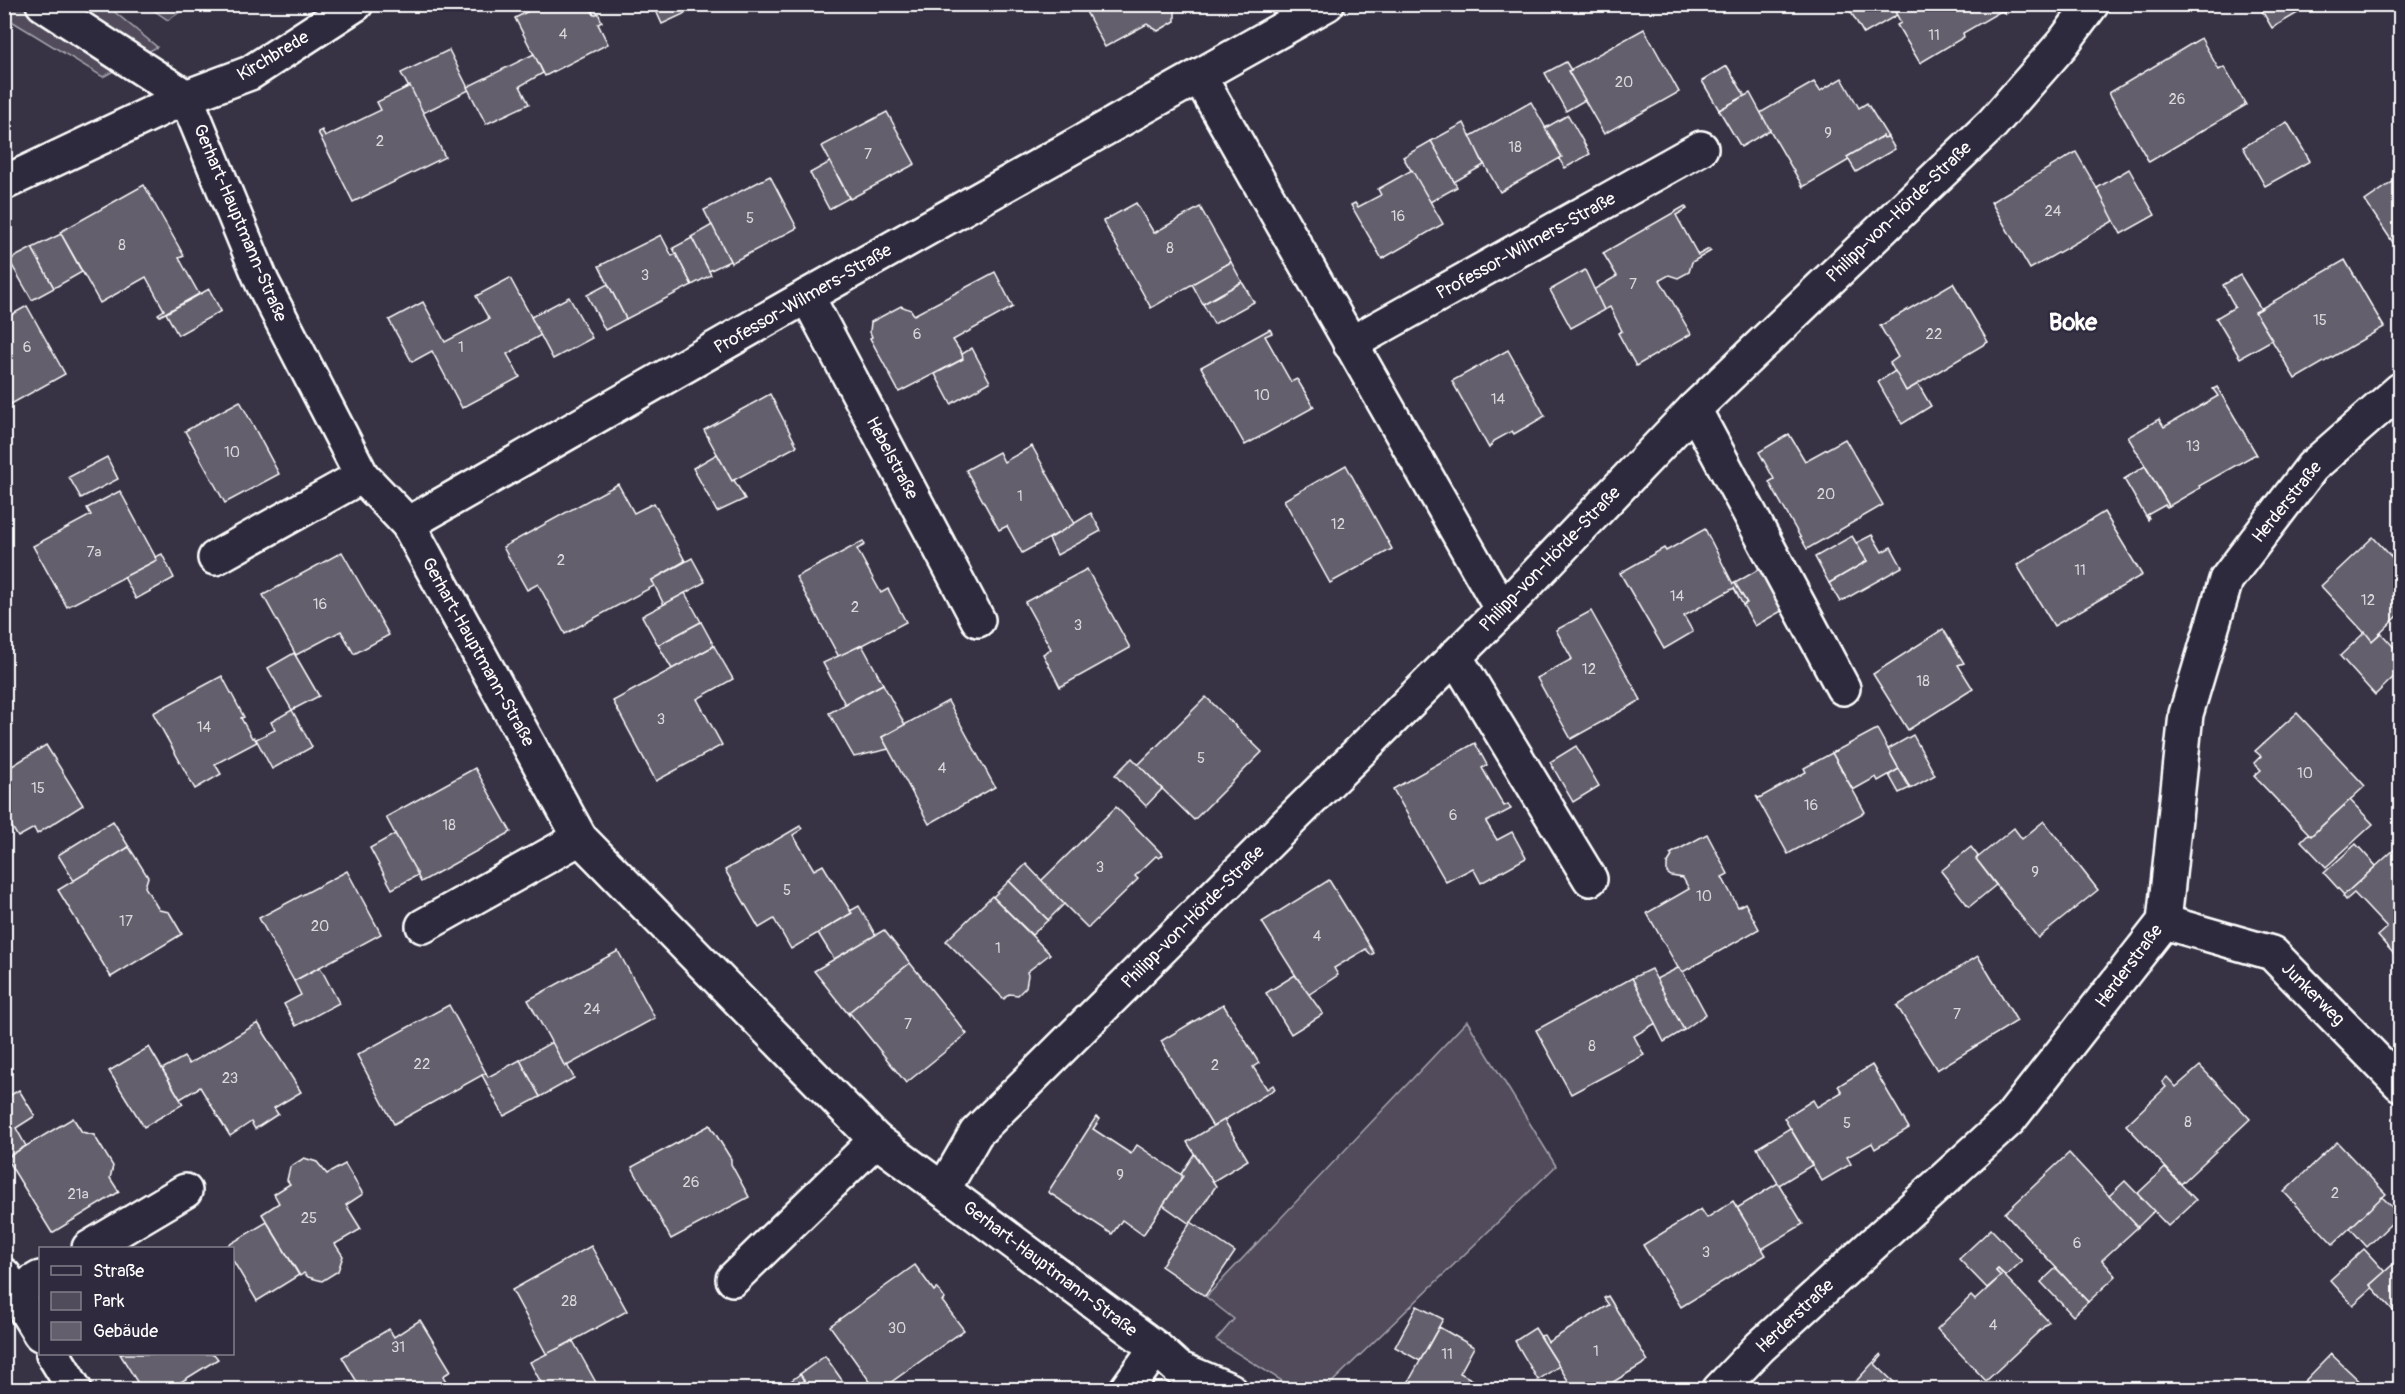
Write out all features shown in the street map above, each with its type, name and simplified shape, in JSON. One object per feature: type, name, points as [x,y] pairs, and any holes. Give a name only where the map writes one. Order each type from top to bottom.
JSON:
[{"type":"street","points":[[43,4],[186,98]]},
{"type":"street","name":"Kirchbrede","points":[[186,98],[249,74],[356,4]]},
{"type":"street","name":"Professor-Wilmers-Straße","points":[[408,524],[807,296],[1327,4]]},
{"type":"street","name":"Philipp-von-Hörde-Straße","points":[[944,1190],[976,1133],[1502,610],[1694,409],[1992,124],[2063,43],[2092,4]]},
{"type":"street","points":[[1199,76],[1502,610]]},
{"type":"street","points":[[4,183],[186,98]]},
{"type":"street","name":"Gerhart-Hauptmann-Straße","points":[[186,98],[262,282],[362,476],[408,524],[580,838],[876,1140],[1156,1348],[1178,1368],[1230,1389]]},
{"type":"street","name":"Professor-Wilmers-Straße","points":[[1350,344],[1701,148]]},
{"type":"street","name":"Hebelstraße","points":[[807,296],[978,620]]},
{"type":"street","name":"Herderstraße","points":[[1719,1389],[1760,1347],[2009,1120],[2164,922],[2186,714],[2226,580],[2312,467],[2400,390]]},
{"type":"street","points":[[1694,409],[1843,688]]},
{"type":"street","points":[[215,558],[362,476]]},
{"type":"street","points":[[1455,656],[1590,879]]},
{"type":"street","points":[[423,926],[580,838]]},
{"type":"street","name":"Junkerweg","points":[[2164,922],[2272,953],[2394,1066]]},
{"type":"street","points":[[733,1279],[876,1140]]},
{"type":"street","points":[[91,1247],[185,1191]]},
{"type":"street","points":[[20,1282],[39,1331]]},
{"type":"street","points":[[1126,1389],[1156,1348]]},
{"type":"street","points":[[54,1355],[75,1389]]},
{"type":"green space","points":[[4,5],[106,5],[157,47],[103,77],[5,17]]},
{"type":"green space","points":[[146,5],[190,5],[168,20]]},
{"type":"green space","points":[[1467,1021],[1556,1166],[1325,1389],[1295,1389],[1216,1340],[1234,1319],[1206,1297]]},
{"type":"building","points":[[542,4],[589,4],[594,15],[598,13],[602,22],[598,24],[608,44],[545,76],[515,18]]},
{"type":"building","points":[[653,4],[687,4],[690,11],[662,24]]},
{"type":"building","points":[[1082,4],[1172,4],[1175,9],[1175,21],[1158,31],[1147,24],[1105,47]]},
{"type":"building","points":[[1846,4],[1891,4],[1897,15],[1864,34]]},
{"type":"building","points":[[1891,4],[2000,4],[2005,13],[2001,11],[1963,33],[1964,37],[1920,63],[1897,25],[1901,23]]},
{"type":"building","points":[[2258,4],[2300,4],[2303,10],[2272,28]]},
{"type":"building","points":[[1644,29],[1679,92],[1604,134],[1568,71]]},
{"type":"building","points":[[2201,38],[2219,70],[2224,67],[2246,105],[2149,162],[2109,93]]},
{"type":"building","points":[[449,50],[469,90],[423,113],[401,73]]},
{"type":"building","points":[[534,54],[543,73],[520,86],[529,104],[486,124],[467,87]]},
{"type":"building","points":[[1566,62],[1571,70],[1568,71],[1585,100],[1566,111],[1545,73]]},
{"type":"building","points":[[1727,66],[1745,96],[1719,110],[1702,81]]},
{"type":"building","points":[[1842,78],[1859,108],[1867,103],[1888,137],[1883,136],[1847,157],[1849,160],[1803,187],[1760,113],[1814,82],[1820,91]]},
{"type":"building","points":[[410,86],[445,157],[353,202],[318,132],[322,130],[325,137],[381,110],[377,102]]},
{"type":"building","points":[[1750,93],[1770,130],[1741,147],[1719,110]]},
{"type":"building","points":[[1531,102],[1562,157],[1500,192],[1469,137]]},
{"type":"building","points":[[887,112],[915,164],[850,199],[822,146]]},
{"type":"building","points":[[1568,115],[1590,154],[1565,168],[1559,159],[1562,157],[1545,128]]},
{"type":"building","points":[[2287,122],[2310,161],[2265,186],[2243,147]]},
{"type":"building","points":[[1464,123],[1484,165],[1454,182],[1431,141]]},
{"type":"building","points":[[1883,136],[1888,137],[1895,149],[1856,172],[1847,157]]},
{"type":"building","points":[[1431,141],[1457,187],[1430,202],[1403,157]]},
{"type":"building","points":[[2076,152],[2115,220],[2030,269],[1991,202]]},
{"type":"building","points":[[830,162],[849,198],[829,209],[810,173]]},
{"type":"building","points":[[2129,169],[2155,215],[2121,234],[2097,188]]},
{"type":"building","points":[[1412,170],[1443,224],[1382,259],[1351,205],[1355,203],[1358,207],[1381,195],[1378,189]]},
{"type":"building","points":[[770,176],[797,228],[731,263],[704,210]]},
{"type":"building","points":[[2400,177],[2400,253],[2365,201]]},
{"type":"building","points":[[144,185],[184,256],[179,258],[199,294],[160,316],[158,314],[164,310],[146,277],[100,303],[60,232]]},
{"type":"building","points":[[1136,203],[1154,233],[1200,207],[1231,262],[1151,308],[1103,221]]},
{"type":"building","points":[[1685,206],[1687,209],[1676,215],[1698,255],[1709,249],[1711,251],[1692,262],[1689,272],[1678,278],[1669,275],[1660,280],[1691,334],[1636,366],[1618,333],[1622,331],[1610,307],[1604,310],[1593,290],[1617,276],[1603,253]]},
{"type":"building","points":[[712,225],[730,261],[709,271],[691,237]]},
{"type":"building","points":[[61,234],[82,272],[54,288],[32,248]]},
{"type":"building","points":[[661,235],[672,256],[676,254],[692,285],[626,319],[599,266]]},
{"type":"building","points":[[692,238],[711,275],[692,285],[673,248]]},
{"type":"building","points":[[32,248],[54,288],[32,300],[9,260]]},
{"type":"building","points":[[2345,260],[2384,327],[2295,379],[2255,312]]},
{"type":"building","points":[[1231,262],[1242,282],[1203,304],[1192,284]]},
{"type":"building","points":[[1585,270],[1604,310],[1571,328],[1550,290]]},
{"type":"building","points":[[995,272],[1013,307],[953,340],[964,357],[963,359],[899,392],[870,338],[872,337],[871,322],[901,306],[911,310],[914,315]]},
{"type":"building","points":[[2240,275],[2261,309],[2255,312],[2272,340],[2240,358],[2216,318],[2235,307],[2223,285]]},
{"type":"building","points":[[510,278],[541,335],[507,354],[520,377],[462,408],[432,351],[412,362],[389,320],[423,302],[445,342],[489,319],[476,296]]},
{"type":"building","points":[[1242,282],[1254,302],[1214,324],[1203,304]]},
{"type":"building","points":[[1953,283],[1988,342],[1906,391],[1890,363],[1898,357],[1880,326]]},
{"type":"building","points":[[608,284],[626,319],[605,330],[587,295]]},
{"type":"building","points":[[209,289],[221,311],[178,335],[166,313]]},
{"type":"building","points":[[569,297],[592,338],[553,359],[531,317]]},
{"type":"building","points":[[27,306],[65,374],[4,408],[4,319]]},
{"type":"building","points":[[1270,329],[1272,333],[1265,336],[1291,382],[1297,379],[1314,407],[1245,445],[1201,367]]},
{"type":"building","points":[[972,348],[990,382],[951,404],[935,374],[963,359],[962,354]]},
{"type":"building","points":[[1508,350],[1545,416],[1514,434],[1512,431],[1494,441],[1489,448],[1452,381]]},
{"type":"building","points":[[1895,371],[1906,391],[1918,384],[1931,406],[1902,424],[1878,382]]},
{"type":"building","points":[[2217,387],[2257,455],[2199,486],[2200,488],[2169,506],[2128,437],[2159,419],[2164,427],[2218,396],[2213,389]]},
{"type":"building","points":[[770,394],[797,446],[732,481],[704,430]]},
{"type":"building","points":[[240,401],[279,474],[225,503],[185,431]]},
{"type":"building","points":[[1789,434],[1805,461],[1845,439],[1883,505],[1807,549],[1769,482],[1774,479],[1759,452]]},
{"type":"building","points":[[1032,446],[1075,524],[1022,553],[1007,526],[999,530],[966,470],[999,452],[1004,462]]},
{"type":"building","points":[[717,454],[745,499],[717,512],[693,468]]},
{"type":"building","points":[[107,457],[118,479],[81,498],[69,477]]},
{"type":"building","points":[[1346,465],[1392,549],[1330,583],[1284,500]]},
{"type":"building","points":[[2145,466],[2169,506],[2165,505],[2147,515],[2148,520],[2124,479]]},
{"type":"building","points":[[618,484],[634,513],[654,503],[685,561],[652,580],[654,586],[565,634],[538,584],[527,590],[503,547]]},
{"type":"building","points":[[120,491],[157,560],[67,607],[33,546],[91,515],[87,508]]},
{"type":"building","points":[[2104,512],[2142,575],[2054,626],[2017,565]]},
{"type":"building","points":[[1091,513],[1101,531],[1057,555],[1049,539]]},
{"type":"building","points":[[1705,529],[1733,584],[1735,583],[1747,603],[1743,605],[1734,588],[1684,616],[1693,632],[1664,649],[1620,573],[1664,548],[1666,551]]},
{"type":"building","points":[[1872,535],[1882,552],[1891,547],[1902,567],[1840,602],[1829,583],[1867,561],[1856,543]]},
{"type":"building","points":[[1852,536],[1867,561],[1829,583],[1815,557]]},
{"type":"building","points":[[2373,537],[2400,566],[2400,614],[2372,641],[2321,586]]},
{"type":"building","points":[[863,541],[865,545],[857,549],[881,593],[888,589],[906,622],[839,657],[796,577]]},
{"type":"building","points":[[342,552],[389,635],[354,654],[341,631],[296,655],[263,595]]},
{"type":"building","points":[[162,554],[174,578],[136,599],[124,577],[157,560],[155,557]]},
{"type":"building","points":[[692,558],[705,582],[664,605],[652,580]]},
{"type":"building","points":[[1761,568],[1785,609],[1755,626],[1743,605],[1747,603],[1735,583]]},
{"type":"building","points":[[1087,569],[1130,648],[1060,687],[1043,654],[1051,649],[1025,602]]},
{"type":"building","points":[[685,593],[701,622],[658,645],[642,616]]},
{"type":"building","points":[[1591,611],[1641,700],[1571,739],[1537,678],[1572,659],[1556,630]]},
{"type":"building","points":[[701,622],[714,646],[672,669],[658,645]]},
{"type":"building","points":[[1943,629],[1964,663],[1958,665],[1973,689],[1908,730],[1873,674]]},
{"type":"building","points":[[2365,632],[2372,641],[2381,633],[2400,654],[2400,671],[2375,695],[2340,656]]},
{"type":"building","points":[[862,645],[883,684],[845,704],[823,663]]},
{"type":"building","points":[[714,646],[733,679],[697,699],[722,745],[656,781],[613,701]]},
{"type":"building","points":[[294,653],[319,696],[292,710],[268,668]]},
{"type":"building","points":[[222,676],[244,717],[241,718],[252,738],[254,737],[257,742],[215,764],[221,774],[195,789],[153,713]]},
{"type":"building","points":[[883,684],[905,725],[882,737],[889,749],[854,757],[829,713]]},
{"type":"building","points":[[1206,697],[1262,752],[1194,820],[1138,765]]},
{"type":"building","points":[[948,701],[995,787],[929,824],[882,737]]},
{"type":"building","points":[[292,710],[312,747],[272,769],[256,739],[275,730],[271,722]]},
{"type":"building","points":[[2297,713],[2365,786],[2311,836],[2254,776],[2261,770],[2254,763],[2261,756],[2255,751]]},
{"type":"building","points":[[1877,729],[1899,769],[1878,781],[1876,777],[1853,790],[1832,753]]},
{"type":"building","points":[[1913,735],[1935,775],[1910,789],[1888,749]]},
{"type":"building","points":[[1475,743],[1487,765],[1482,768],[1504,806],[1508,804],[1511,809],[1486,822],[1497,840],[1512,832],[1526,858],[1481,883],[1473,868],[1446,882],[1393,789]]},
{"type":"building","points":[[46,745],[83,805],[37,834],[34,828],[18,837],[4,814],[4,771]]},
{"type":"building","points":[[1576,746],[1599,786],[1573,802],[1550,762]]},
{"type":"building","points":[[1832,753],[1865,812],[1788,854],[1756,796],[1759,798],[1806,772],[1804,768]]},
{"type":"building","points":[[1132,758],[1162,789],[1146,806],[1115,775]]},
{"type":"building","points":[[475,768],[511,832],[421,882],[386,817]]},
{"type":"building","points":[[1899,769],[1910,788],[1899,793],[1889,775]]},
{"type":"building","points":[[2350,800],[2373,824],[2326,867],[2301,841],[2308,834],[2311,836]]},
{"type":"building","points":[[1116,807],[1163,855],[1159,858],[1156,856],[1135,876],[1138,879],[1088,928],[1041,881]]},
{"type":"building","points":[[113,821],[129,847],[74,881],[58,855]]},
{"type":"building","points":[[2044,821],[2098,890],[2038,938],[1976,859],[2014,828],[2022,839]]},
{"type":"building","points":[[800,826],[802,829],[793,835],[814,870],[823,865],[852,913],[791,949],[774,919],[759,928],[725,870]]},
{"type":"building","points":[[395,834],[418,875],[392,889],[370,848]]},
{"type":"building","points":[[1707,834],[1728,874],[1722,877],[1738,907],[1745,903],[1759,929],[1681,973],[1647,913],[1689,889],[1683,878],[1667,873],[1667,864],[1672,856],[1670,854]]},
{"type":"building","points":[[2356,844],[2376,866],[2344,895],[2324,873]]},
{"type":"building","points":[[129,847],[148,877],[145,887],[159,910],[169,912],[182,934],[111,977],[58,890]]},
{"type":"building","points":[[1971,847],[1978,856],[1976,859],[1996,885],[1969,907],[1941,871]]},
{"type":"building","points":[[2396,848],[2400,852],[2400,961],[2378,936],[2387,928],[2354,893],[2346,900],[2343,896]]},
{"type":"building","points":[[1026,864],[1064,904],[1048,920],[1009,881]]},
{"type":"building","points":[[347,871],[381,934],[294,981],[259,918]]},
{"type":"building","points":[[1329,880],[1374,953],[1371,955],[1366,949],[1334,968],[1338,975],[1308,995],[1262,922]]},
{"type":"building","points":[[1009,881],[1048,920],[1032,935],[993,897]]},
{"type":"building","points":[[992,896],[1050,954],[1027,972],[1026,987],[1018,995],[1009,994],[1004,999],[946,941]]},
{"type":"building","points":[[859,906],[876,936],[834,959],[818,933],[852,913],[850,911]]},
{"type":"building","points":[[884,930],[910,963],[849,1012],[849,1015],[814,971]]},
{"type":"building","points":[[618,951],[655,1018],[565,1067],[528,1000]]},
{"type":"building","points":[[1978,956],[2017,1021],[1937,1070],[1897,1006]]},
{"type":"building","points":[[910,963],[967,1034],[906,1083],[849,1012]]},
{"type":"building","points":[[320,967],[339,1003],[296,1026],[284,1004],[301,995],[294,981]]},
{"type":"building","points":[[1678,968],[1683,972],[1706,1014],[1684,1030],[1656,979]]},
{"type":"building","points":[[1651,969],[1684,1030],[1664,1042],[1632,978]]},
{"type":"building","points":[[1295,975],[1323,1014],[1291,1034],[1266,993]]},
{"type":"building","points":[[1632,978],[1656,1023],[1634,1036],[1644,1055],[1571,1094],[1536,1030]]},
{"type":"building","points":[[1223,1004],[1259,1063],[1253,1067],[1267,1089],[1273,1085],[1275,1089],[1213,1127],[1161,1041]]},
{"type":"building","points":[[449,1005],[486,1073],[394,1124],[357,1055]]},
{"type":"building","points":[[258,1023],[301,1092],[274,1108],[278,1114],[255,1129],[251,1122],[230,1136],[200,1087],[180,1099],[162,1069],[184,1057],[189,1064]]},
{"type":"building","points":[[552,1042],[565,1067],[567,1065],[574,1078],[540,1097],[520,1060]]},
{"type":"building","points":[[149,1047],[183,1104],[144,1127],[109,1071]]},
{"type":"building","points":[[520,1060],[540,1097],[504,1116],[482,1075],[486,1073],[488,1077]]},
{"type":"building","points":[[1872,1065],[1909,1128],[1875,1149],[1872,1143],[1847,1157],[1851,1164],[1822,1181],[1784,1118],[1813,1100],[1817,1107],[1842,1092],[1838,1086]]},
{"type":"building","points":[[2200,1066],[2250,1119],[2181,1184],[2126,1125],[2166,1087],[2162,1082],[2167,1077],[2176,1087]]},
{"type":"building","points":[[19,1090],[35,1116],[16,1128],[26,1146],[7,1158],[4,1153],[4,1099]]},
{"type":"building","points":[[1096,1117],[1100,1119],[1093,1129],[1131,1154],[1137,1145],[1183,1176],[1143,1235],[1122,1220],[1112,1234],[1048,1192]]},
{"type":"building","points":[[73,1118],[82,1132],[94,1135],[113,1166],[110,1178],[119,1192],[52,1233],[6,1158]]},
{"type":"building","points":[[1224,1120],[1248,1160],[1212,1182],[1187,1142]]},
{"type":"building","points":[[710,1125],[731,1159],[731,1164],[749,1197],[671,1239],[632,1167]]},
{"type":"building","points":[[1790,1128],[1812,1165],[1779,1185],[1757,1148]]},
{"type":"building","points":[[2337,1142],[2386,1194],[2333,1244],[2284,1192]]},
{"type":"building","points":[[2069,1153],[2138,1227],[2102,1260],[2116,1276],[2088,1302],[2005,1213]]},
{"type":"building","points":[[1194,1154],[1216,1186],[1190,1224],[1163,1205],[1183,1176],[1181,1174]]},
{"type":"building","points":[[304,1158],[317,1162],[327,1174],[345,1164],[363,1194],[346,1205],[361,1229],[335,1244],[343,1256],[338,1271],[322,1281],[308,1277],[304,1273],[300,1276],[262,1214],[279,1203],[274,1194],[290,1184],[287,1180],[290,1167]]},
{"type":"building","points":[[2165,1168],[2196,1200],[2168,1226],[2137,1194]]},
{"type":"building","points":[[2125,1181],[2154,1211],[2138,1227],[2109,1196]]},
{"type":"building","points":[[1778,1183],[1803,1224],[1762,1249],[1737,1208]]},
{"type":"building","points":[[2382,1197],[2400,1215],[2367,1247],[2350,1228]]},
{"type":"building","points":[[1733,1201],[1766,1255],[1681,1307],[1643,1245],[1701,1209],[1707,1218]]},
{"type":"building","points":[[267,1222],[299,1275],[257,1301],[234,1262],[234,1247],[225,1247]]},
{"type":"building","points":[[1191,1222],[1235,1252],[1205,1296],[1161,1266]]},
{"type":"building","points":[[1991,1229],[2022,1261],[2006,1276],[1998,1269],[1996,1271],[2001,1276],[1987,1288],[1959,1259]]},
{"type":"building","points":[[591,1246],[627,1311],[547,1355],[512,1290]]},
{"type":"building","points":[[2364,1249],[2385,1272],[2370,1285],[2372,1288],[2353,1305],[2330,1280]]},
{"type":"building","points":[[2400,1258],[2400,1318],[2370,1285]]},
{"type":"building","points":[[915,1265],[934,1291],[937,1288],[945,1299],[942,1301],[964,1330],[880,1390],[876,1390],[830,1326]]},
{"type":"building","points":[[2056,1268],[2088,1302],[2073,1316],[2041,1282]]},
{"type":"building","points":[[1998,1269],[2049,1322],[1986,1381],[1937,1329],[1971,1296],[1975,1300],[2001,1276],[1996,1271]]},
{"type":"building","points":[[1608,1296],[1648,1361],[1600,1390],[1574,1390],[1540,1336],[1544,1335],[1548,1342],[1609,1305],[1604,1298]]},
{"type":"building","points":[[1417,1306],[1443,1319],[1420,1361],[1395,1347]]},
{"type":"building","points":[[420,1320],[451,1371],[443,1376],[451,1390],[362,1390],[342,1357],[389,1329],[394,1337]]},
{"type":"building","points":[[1439,1327],[1474,1347],[1460,1373],[1491,1390],[1404,1390]]},
{"type":"building","points":[[1535,1328],[1559,1366],[1538,1380],[1515,1341]]},
{"type":"building","points":[[573,1341],[599,1388],[545,1390],[530,1362]]},
{"type":"building","points":[[1881,1354],[1882,1356],[1875,1364],[1902,1390],[1848,1390]]},
{"type":"building","points":[[2331,1354],[2369,1390],[2296,1390]]},
{"type":"building","points":[[121,1355],[215,1355],[218,1359],[168,1390],[142,1390]]},
{"type":"building","points":[[825,1356],[849,1390],[810,1390],[800,1374]]},
{"type":"building","points":[[800,1374],[810,1390],[779,1390]]},
{"type":"district","name":"Boke","points":[[2073,322]]}]
